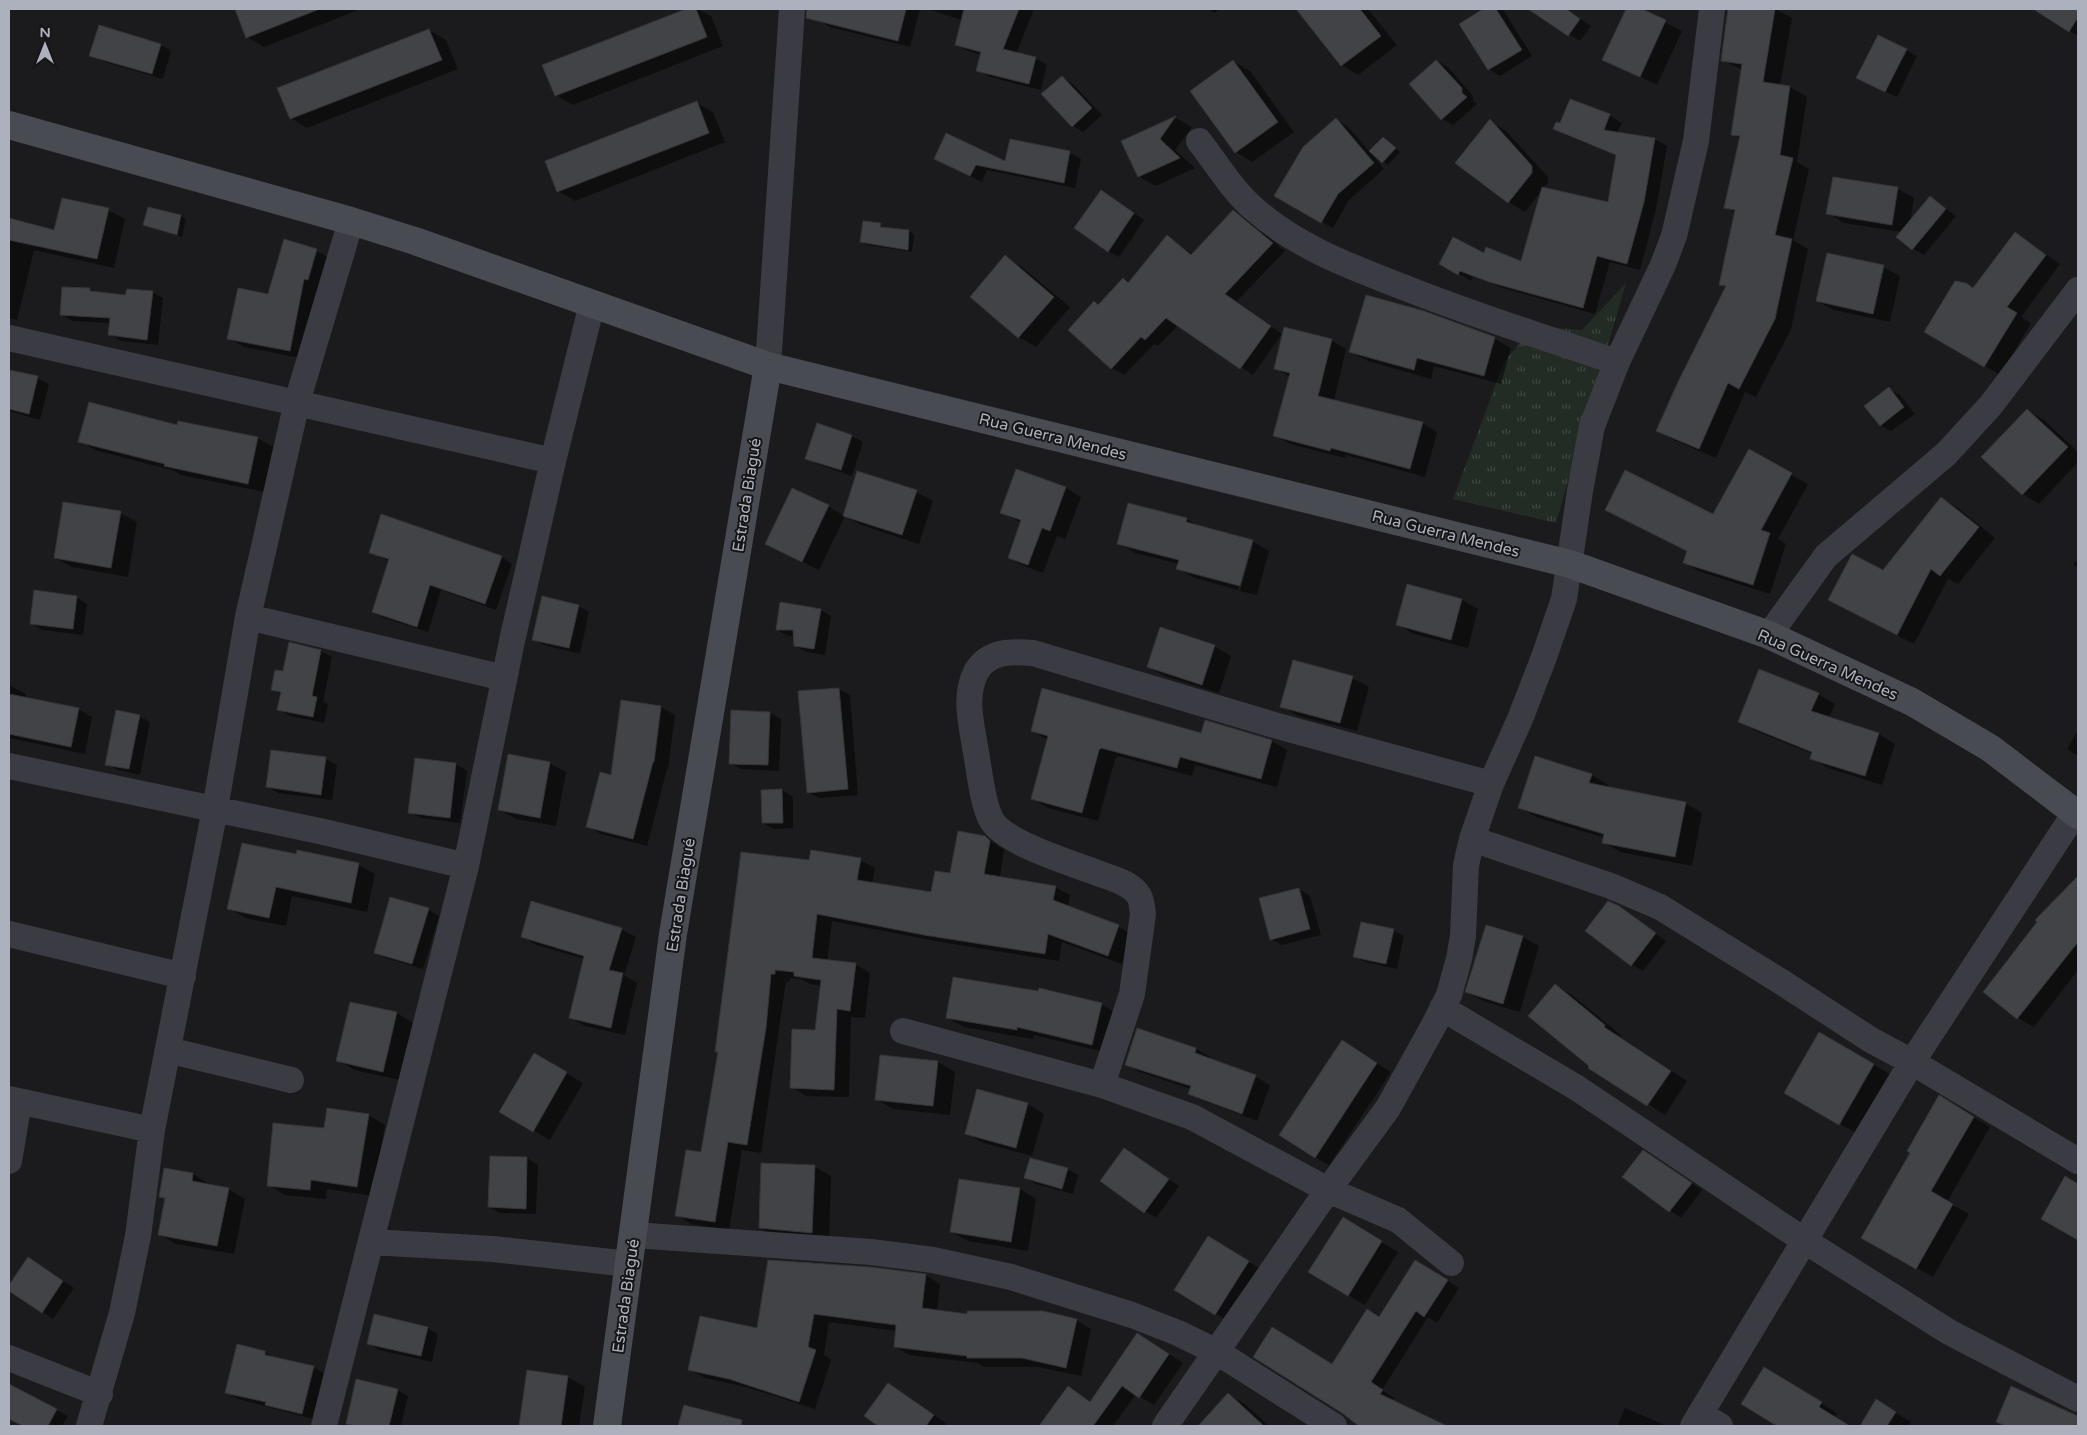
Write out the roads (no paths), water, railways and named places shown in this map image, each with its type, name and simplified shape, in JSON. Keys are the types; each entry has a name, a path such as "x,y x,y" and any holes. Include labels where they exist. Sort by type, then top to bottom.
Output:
{"main road":[{"name":"Rua Guerra Mendes","path":"9,125 351,221 415,241 768,366 1570,564 1769,635 1912,702 1990,748 2077,814"},
{"name":"Estrada Biagué","path":"607,1426 673,934 768,366"}],"street":[{"path":"768,366 792,9"},
{"path":"1165,1426 1328,1190 1388,1108 1448,995 1459,960 1465,907 1466,865 1472,838 1491,784 1544,657 1564,599 1592,426 1617,362 1674,236 1696,141 1712,9"},
{"path":"1200,141 1240,195 1255,210 1306,246 1340,263 1478,316 1617,362"},
{"path":"89,1426 100,1394 122,1313 138,1236 152,1130 215,809 248,617 297,402 351,221"},
{"path":"1769,635 1826,556 1946,454 1992,406 2078,290"},
{"path":"324,1426 466,866 504,678 553,460 592,304"},
{"path":"9,338 553,460"},
{"path":"248,617 504,678"},
{"path":"1102,1085 1132,994 1143,914 1141,904 1138,896 1118,880 1028,846 1004,833 991,820 984,794 968,709 972,681 981,664 987,659 1002,653 1016,651 1032,653 1282,728 1491,784"},
{"path":"9,766 215,809 466,866"},
{"path":"1704,1422 1805,1241 1912,1062 2077,814"},
{"path":"1472,838 1611,886 1660,907 1871,1040 1912,1062 2078,1161"},
{"path":"9,934 182,976"},
{"path":"1442,1008 1577,1088 1805,1241 1949,1332 2078,1399"},
{"path":"903,1031 1102,1085 1192,1117 1328,1190 1398,1220 1451,1263"},
{"path":"168,1050 291,1080"},
{"path":"9,1161 14,1100 152,1130"},
{"path":"634,1235 805,1246 933,1260 1012,1277 1088,1300 1150,1322 1217,1352 1334,1426"},
{"path":"370,1242 493,1250 629,1264"},
{"path":"9,1358 100,1394"}]}
